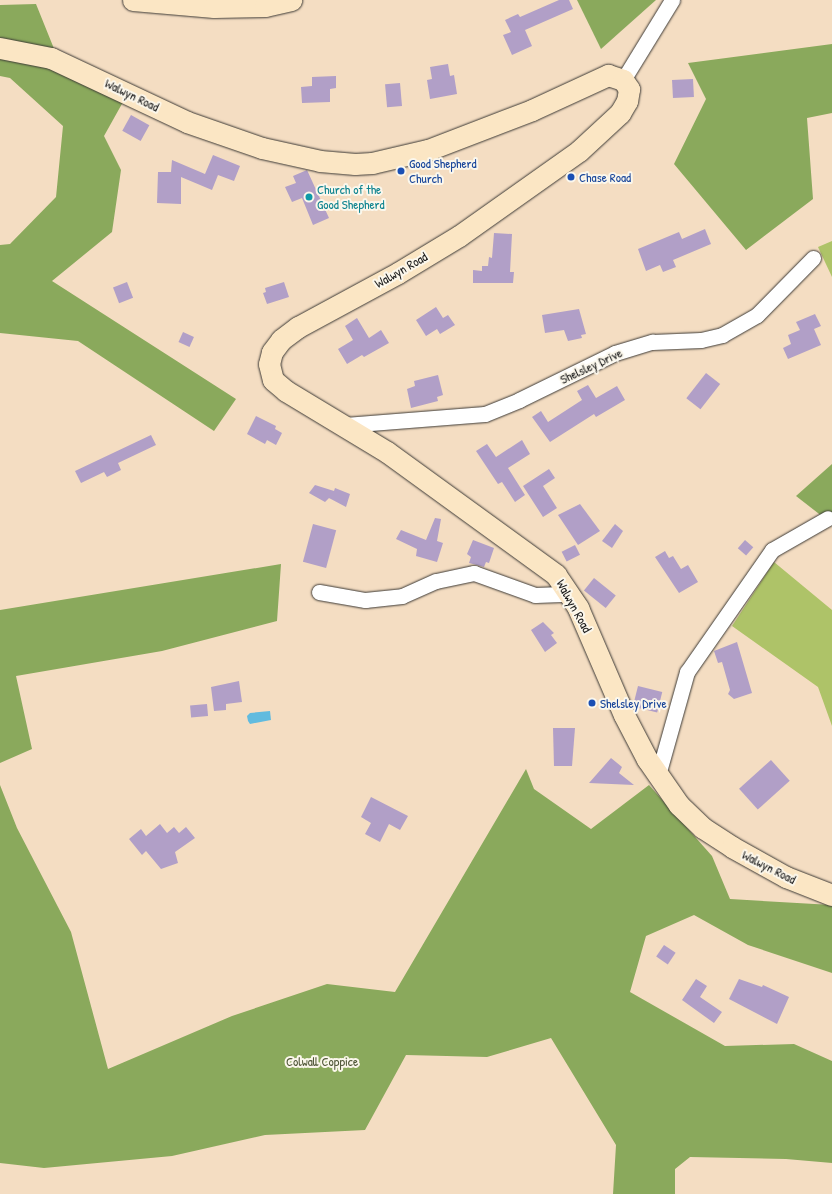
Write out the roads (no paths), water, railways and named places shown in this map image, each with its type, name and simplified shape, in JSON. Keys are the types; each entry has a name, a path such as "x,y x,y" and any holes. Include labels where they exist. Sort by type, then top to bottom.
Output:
{"main road":[{"path":"133,0 214,7 265,6 291,0"},
{"name":"Walwyn Road","path":"0,48 51,58 187,122 223,136 298,157 355,164 428,150 532,110 608,75 623,80 629,89 627,101 620,113 579,151 459,236 398,273 298,327 281,340 272,352 269,364 273,380 303,402 345,425 536,558 556,575 569,594 593,641 616,700 658,775 679,804 703,828 786,877 832,895"}],"street":[{"path":"623,80 672,0"},
{"name":"Shelsley Drive","path":"345,425 485,414 519,400 615,353 652,342 701,340 722,335 757,316 813,258"},
{"path":"658,775 687,672 772,550 828,518"},
{"path":"319,592 365,600 402,596 436,581 474,573 535,595 569,594"}],"water":[{"path":"270,711 271,720 250,724 248,721 247,716 250,713"}],"place":[{"name":"Good Shepherd Church","path":"401,171"},
{"name":"Chase Road","path":"571,177"},
{"name":"Church of the Good Shepherd","path":"309,197"},
{"name":"Shelsley Drive","path":"592,703"}],"park label":[{"name":"Colwall Coppice","path":"322,1061"}]}
